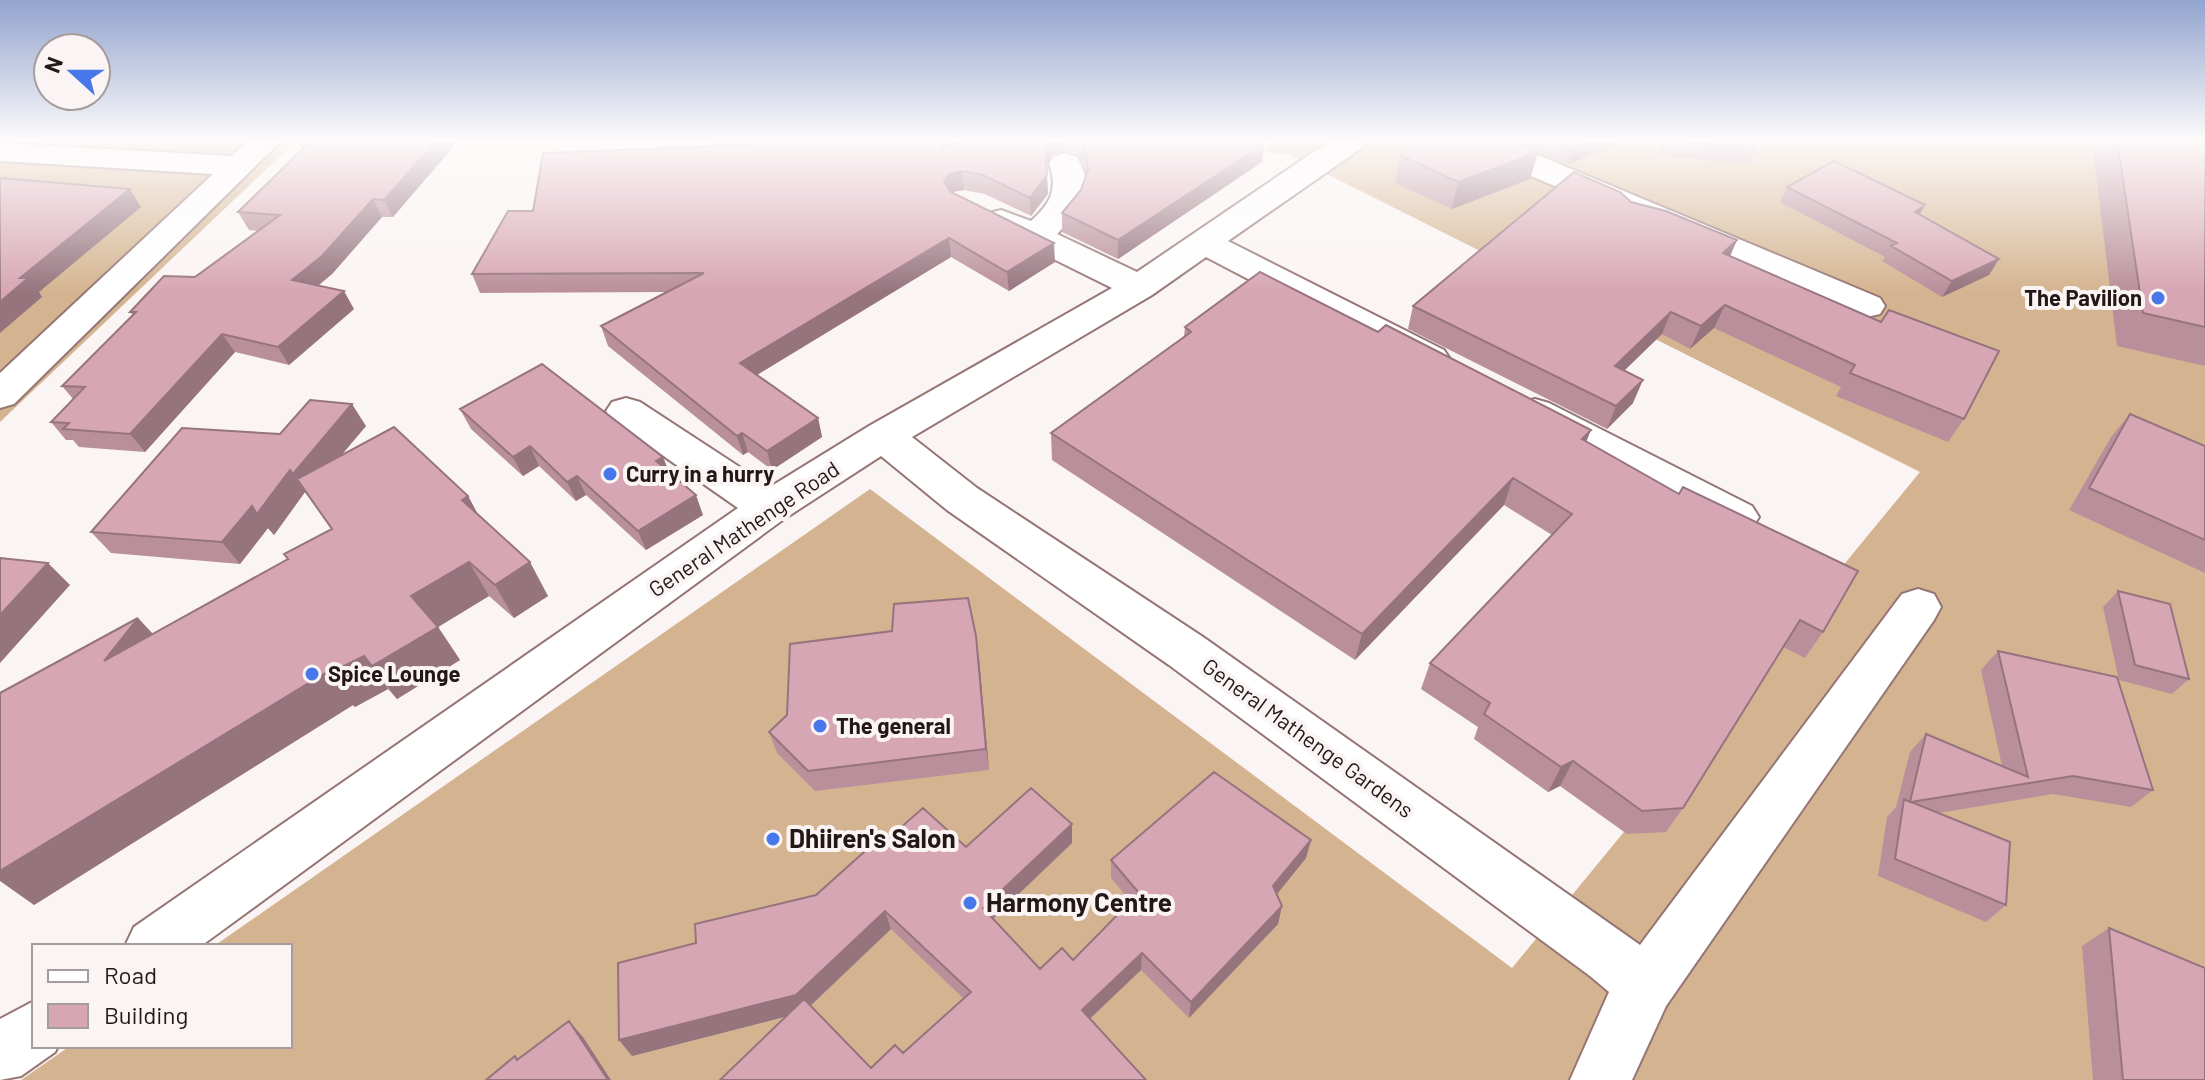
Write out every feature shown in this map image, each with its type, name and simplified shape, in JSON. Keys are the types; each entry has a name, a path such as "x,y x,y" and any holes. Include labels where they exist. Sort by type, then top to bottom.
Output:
{"street":[{"path":"0,395 214,190"},
{"path":"1034,237 1069,202 1070,190"},
{"name":"General Mathenge Road","path":"157,944 769,508 883,436 1139,287 1281,190"},
{"path":"1593,190 1867,306"},
{"path":"1655,190 1855,268"},
{"path":"980,208 1139,287"},
{"path":"1206,243 1461,375"},
{"path":"1504,396 1745,521"},
{"path":"626,411 769,508"},
{"name":"General Mathenge Gardens","path":"883,436 962,499 1065,566 1378,787 1610,956 1645,986"},
{"path":"1601,1080 1630,1012 1645,986 1918,607"},
{"path":"0,1055 32,1032"}],"shaded area":[{"path":"0,190 244,190 0,422"},
{"path":"1359,190 2205,190 2205,1080 21,1080 67,1048 292,1048 292,944 217,944 870,489 1512,968 1920,472"}],"building":[{"path":"0,190 128,190 20,278 28,278 0,302"},
{"path":"260,190 392,190 384,200 373,199 322,256 292,280 344,291 278,347 222,334 130,434 63,429 69,423 51,422 85,387 62,386 136,312 130,312 164,276 195,277 280,215 238,212"},
{"path":"537,190 950,190 1054,243 1007,272 949,238 740,363 818,418 767,451 742,433 737,436 601,326 704,273 472,274 508,211 533,211"},
{"path":"1014,190 1036,190 1030,198"},
{"path":"1081,190 1193,190 1118,240 1062,213"},
{"path":"1552,190 1616,190 1631,202 1666,211 1737,240 1723,253 1881,322 1889,310 1999,351 1964,419 1850,373 1855,365 1725,305 1701,326 1671,312 1615,366 1643,380 1616,406 1413,306"},
{"path":"1794,190 1895,190 1925,205 1915,212 1999,259 1952,281 1891,246 1897,243"},
{"path":"2125,190 2205,190 2205,327 2143,313"},
{"path":"1260,272 1378,332 1386,325 1591,430 1582,439 1679,494 1683,487 1858,571 1823,632 1800,620 1683,808 1642,811 1573,761 1561,767 1484,714 1490,703 1430,663 1572,514 1513,478 1362,634 1051,433 1191,332 1185,327"},
{"path":"542,364 663,457 656,461 696,495 638,531 577,476 567,482 530,446 513,457 460,409"},
{"path":"310,400 352,404 293,474 290,470 257,514 252,506 222,542 91,532 182,428 280,434"},
{"path":"2130,414 2205,446 2205,540 2089,488"},
{"path":"394,427 468,496 462,500 530,562 495,585 469,562 411,596 438,627 372,666 364,656 327,672 0,871 0,693 138,618 104,661 288,559 284,554 332,529 297,479"},
{"path":"0,558 48,563 0,615"},
{"path":"2118,591 2170,604 2189,679 2135,665"},
{"path":"968,598 976,636 986,749 808,771 769,732 787,715 790,644 892,631 894,604"},
{"path":"1998,651 2117,677 2153,790 2073,776 1911,802 2010,842 2006,905 1895,859 1904,799 1910,802 1926,734 2028,777"},
{"path":"1214,772 1311,840 1273,886 1282,906 1191,1002 1142,953 1082,1010 1146,1080 720,1080 804,999 871,1068 895,1045 903,1053 971,992 885,911 796,995 619,1040 618,963 696,943 695,924 816,895 873,844 877,848 923,808 966,847 1031,788 1072,824 983,908 1040,969 1062,948 1073,960 1139,893 1111,860"},
{"path":"2109,928 2205,968 2205,1080 2123,1080"},
{"path":"569,1021 608,1080 486,1080 515,1056 517,1060"}],"place":[{"name":"The Pavilion","path":"2158,298"},
{"name":"Curry in a hurry","path":"610,474"},
{"name":"Spice Lounge","path":"312,674"},
{"name":"The general","path":"820,726"},
{"name":"Dhiiren's Salon","path":"773,839"},
{"name":"Harmony Centre","path":"970,903"}]}
